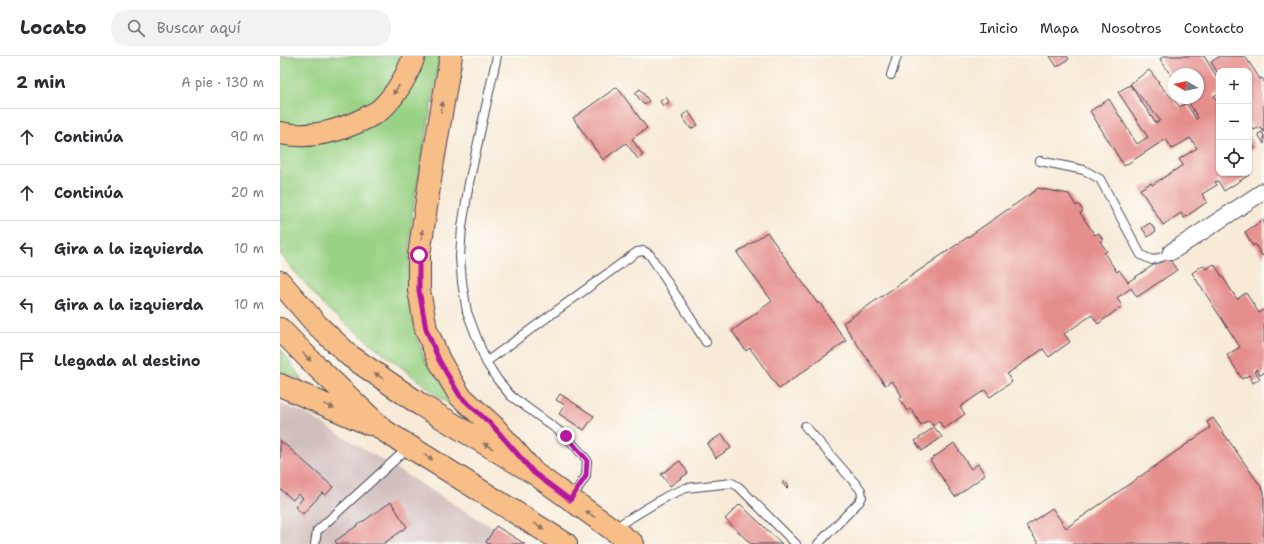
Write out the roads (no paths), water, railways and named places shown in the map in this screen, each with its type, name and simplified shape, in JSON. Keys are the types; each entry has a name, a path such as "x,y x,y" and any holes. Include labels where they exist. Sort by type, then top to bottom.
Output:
{"main road":[{"path":"280,133 307,135 331,132 353,125 378,111 394,95 409,70 414,56"},
{"path":"451,56 419,255 419,290 426,329 439,360 460,396 493,426 534,473"},
{"path":"280,282 318,326 350,356 421,405 534,473 633,544"},
{"path":"280,329 383,430"},
{"path":"280,386 383,430 566,544"}],"street":[{"path":"1171,252 1264,191"}],"lane":[{"path":"497,56 469,183 462,227 460,257 462,282 467,312 486,362 497,379 511,396 566,436 587,460 586,476 570,500"},
{"path":"891,75 897,56"},
{"path":"1040,161 1084,170 1100,179 1142,254 1152,260 1171,252"},
{"path":"486,362 637,252 644,251 650,255 706,342"},
{"path":"805,426 861,490 862,497 859,502 818,544"},
{"path":"315,544 317,531 410,446"},
{"path":"612,529 667,496 686,488 732,483 739,487 796,544"}]}
